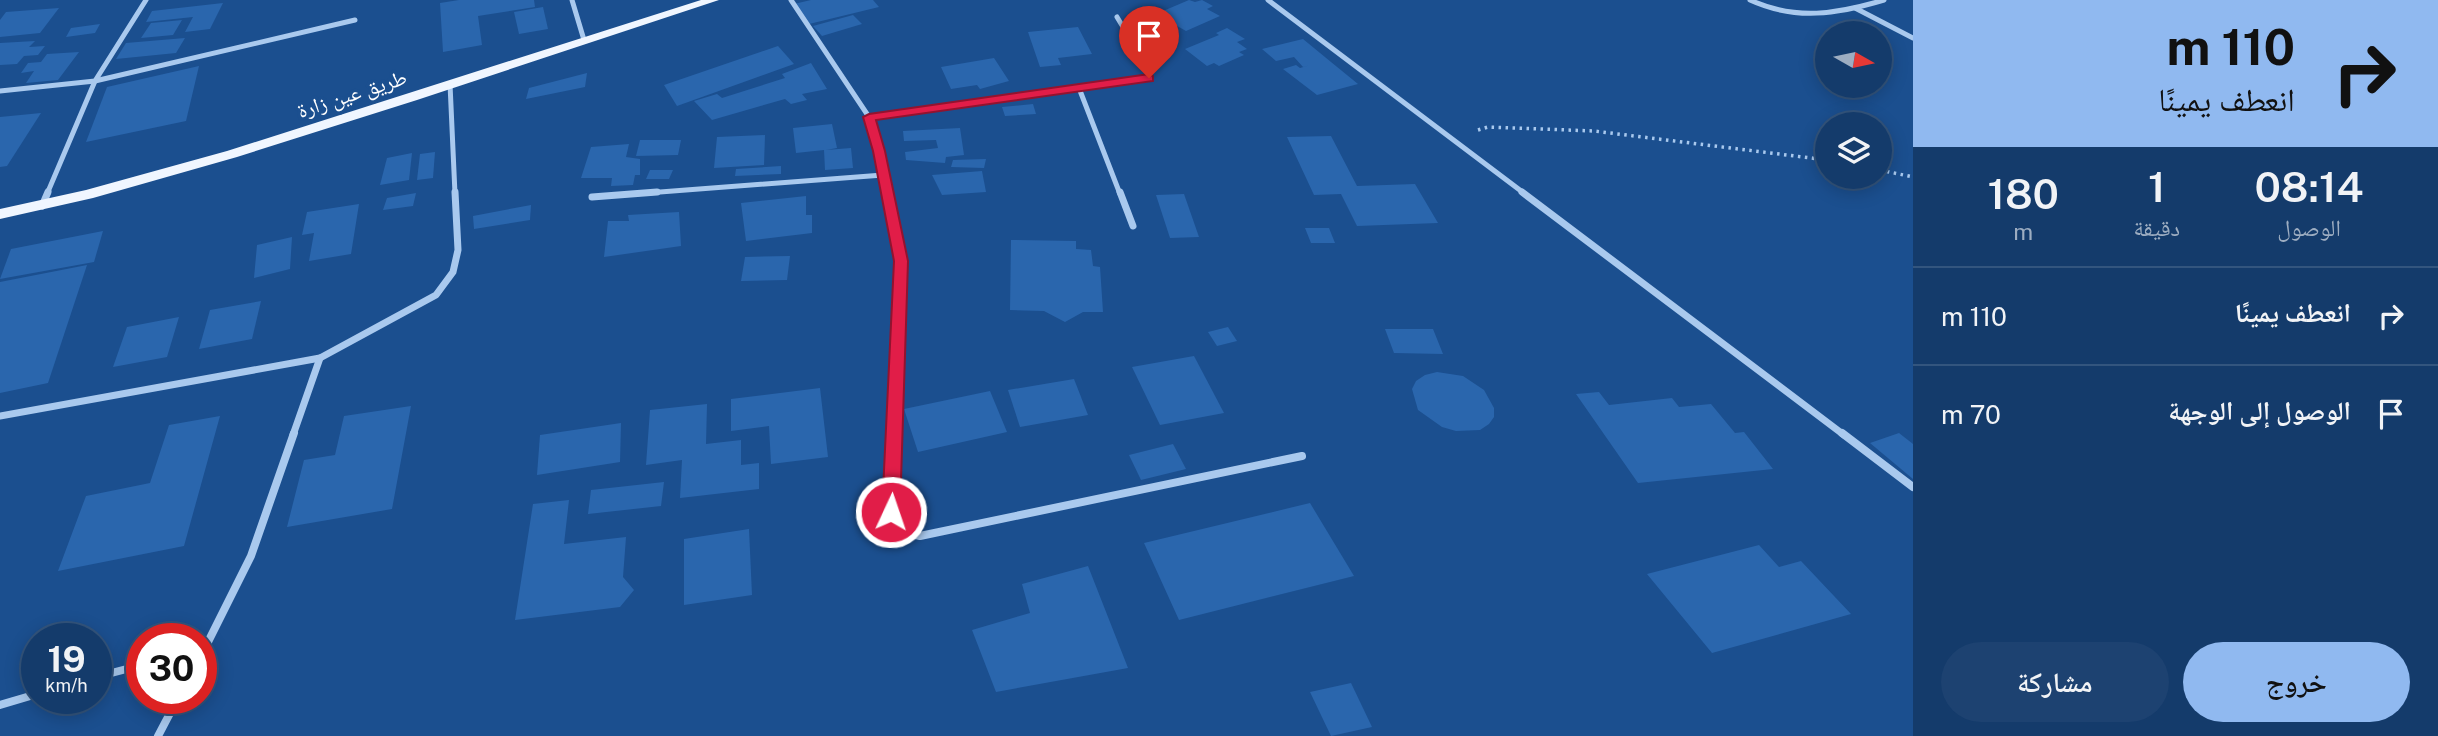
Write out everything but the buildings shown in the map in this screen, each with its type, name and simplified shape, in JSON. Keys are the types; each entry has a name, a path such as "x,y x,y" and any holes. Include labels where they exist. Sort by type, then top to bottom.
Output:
{"main road":[{"name":"طريق عين زارة","path":"0,214 42,206 298,134 713,0"}],"street":[{"path":"42,206 95,81 146,0"},
{"path":"572,0 584,40"},
{"path":"791,0 869,117 901,261 891,512 903,532 920,536 1302,456"},
{"path":"1268,0 1913,488"},
{"path":"1750,0 1766,9 1801,15 1833,15 1884,0"},
{"path":"1855,8 1913,38"},
{"path":"869,117 1149,78 1150,72 1117,17"},
{"path":"0,91 95,81 355,20"},
{"path":"0,416 320,358 436,295 453,272 458,250 450,84"},
{"path":"1079,88 1133,226"},
{"path":"592,197 883,176"},
{"path":"216,623 251,556 320,358"},
{"path":"0,705 21,699"},
{"path":"158,736 170,714"}],"path":[{"path":"1450,139 1488,127 1594,131 1815,159"},
{"path":"1892,173 1913,177"}],"route":[{"path":"891,512 901,261 879,151 869,117 1149,78"}]}
